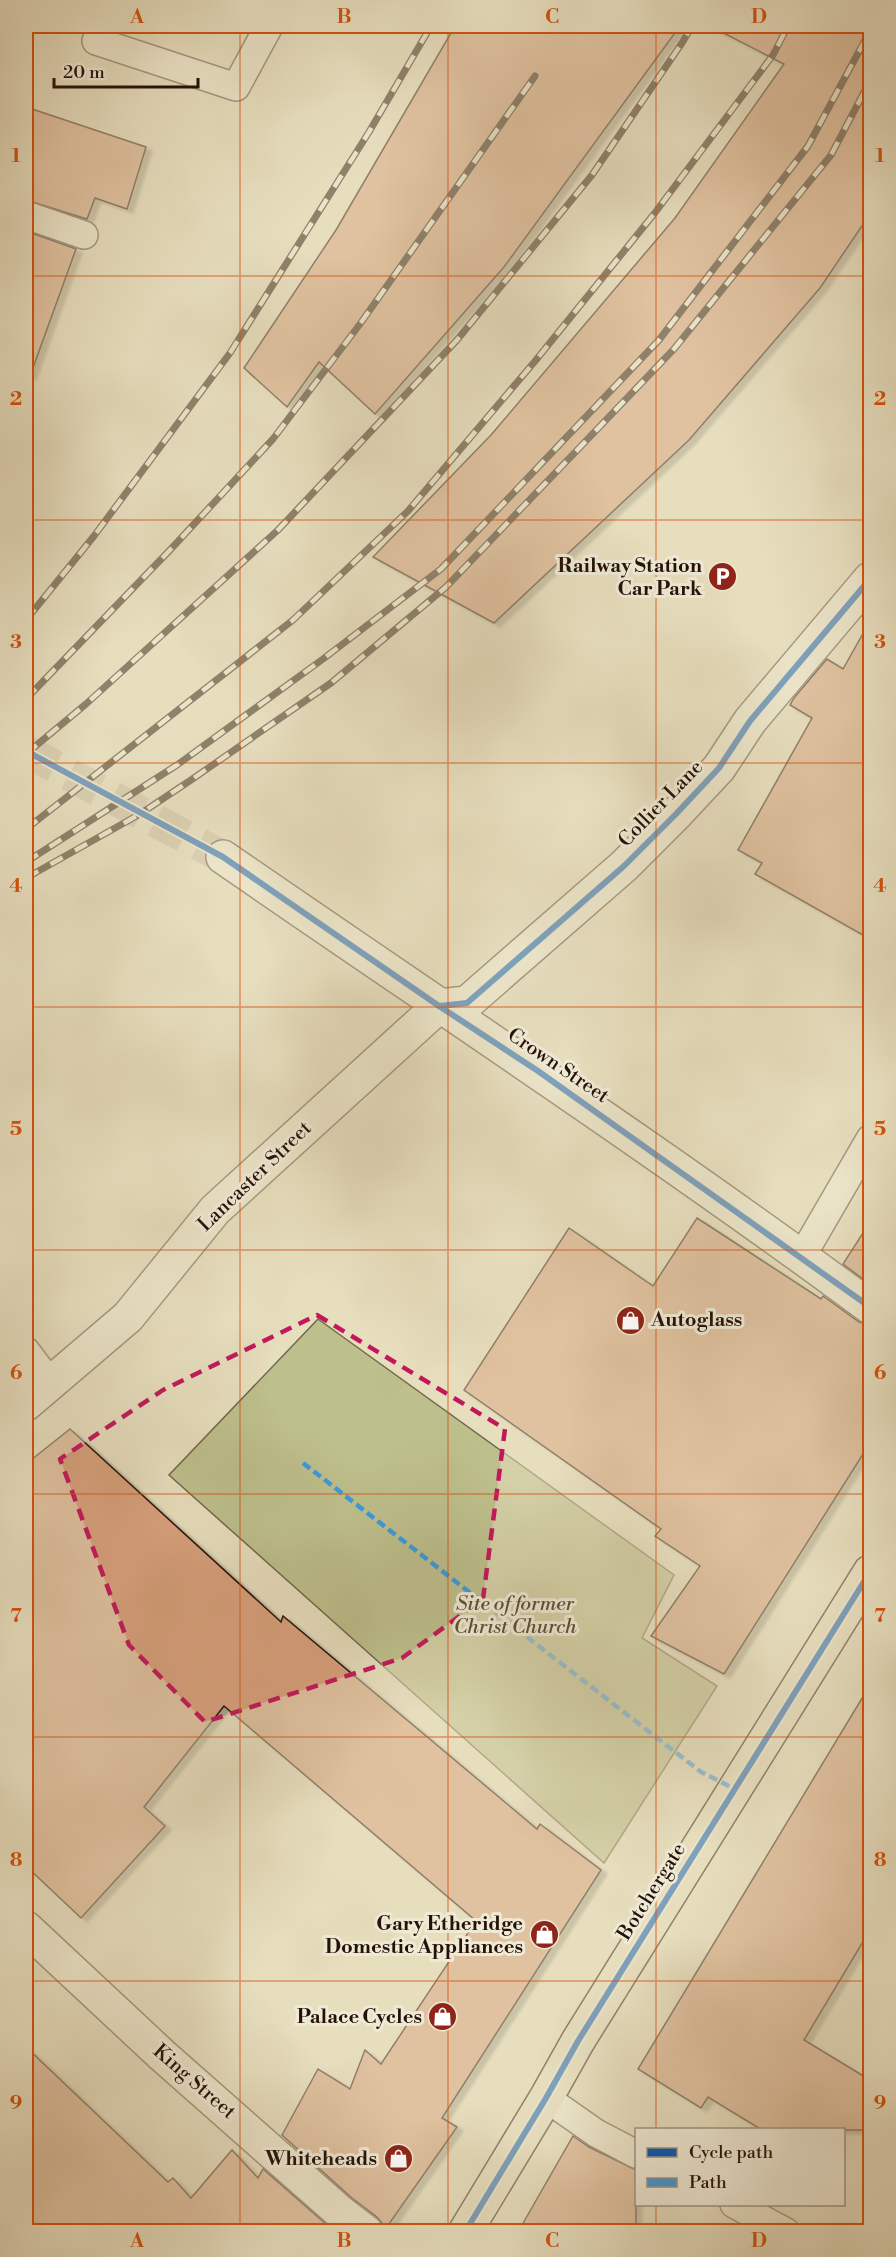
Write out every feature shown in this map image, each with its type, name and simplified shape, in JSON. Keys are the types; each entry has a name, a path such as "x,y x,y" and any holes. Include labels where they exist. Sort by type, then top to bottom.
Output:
{"main road":[{"name":"Botchergate","path":"465,2232 578,2041 870,1572"}],"street":[{"name":"Collier Lane","path":"438,1006 467,1003 624,866 719,768 750,721 870,579"},
{"name":"Crown Street","path":"224,857 438,1006 538,1071 870,1307"},
{"name":"Lancaster Street","path":"26,1404 128,1317 215,1210 438,1006"},
{"name":"King Street","path":"26,1928 162,2055 340,2212 366,2232"}],"lane":[{"path":"96,41 236,87 268,26"},
{"path":"26,215 84,235"},
{"path":"801,1257 870,1139"},
{"path":"26,1351 50,1383"},
{"path":"546,2098 596,2133 635,2153"},
{"path":"736,2206 786,2232"}],"highlighted area":[{"path":"317,1315 505,1429 483,1599 402,1658 205,1722 129,1645 60,1459 163,1390"}],"green space":[{"name":"Site of former Christ Church","path":"318,1319 674,1575 642,1638 717,1686 604,1863 169,1475"}],"building":[{"path":"455,26 680,26 504,267 375,414 319,362 287,407 244,368 336,230"},
{"path":"710,26 870,26 870,214 820,288 689,440 494,623 373,557 491,435 675,218 784,64"},
{"path":"26,107 146,147 127,209 95,198 87,219 26,200"},
{"path":"26,231 76,249 30,376 26,375"},
{"path":"870,621 870,939 755,874 762,863 738,850 812,718 790,705 794,698 827,659 843,669"},
{"path":"697,1218 821,1299 823,1296 859,1322 870,1325 870,1443 724,1674 651,1636 700,1566 655,1536 661,1529 464,1390 569,1228 653,1286"},
{"path":"870,1222 870,1284 843,1264"},
{"path":"70,1429 281,1622 283,1616 537,1829 540,1824 601,1870 442,2118 457,2127 384,2231 383,2224 377,2217 352,2198 282,2135 318,2069 350,2089 365,2050 381,2064 476,1921 224,1706 144,1807 165,1826 81,1918 26,1866 26,1464"},
{"path":"870,1685 870,1930 804,2040 870,2080 870,2130 759,2128 708,2097 701,2108 638,2069"},
{"path":"26,2047 168,2182 173,2178 191,2198 232,2150 258,2178 263,2169 335,2232 26,2232"},
{"path":"573,2136 589,2147 635,2170 636,2232 518,2232"}],"tunnel":[{"path":"26,751 223,857"}],"railway":[{"path":"26,620 94,536 230,353 369,132 431,26"},
{"path":"26,754 86,704 278,530 457,340 592,175 692,26"},
{"path":"26,829 293,620 408,511 536,360 654,214 773,55 788,26"},
{"path":"26,862 177,765 323,659 441,569 659,340 808,146 870,31"},
{"path":"26,699 273,439 360,324 535,76"},
{"path":"26,878 140,814 191,780 331,683 446,587 674,349 831,155 870,81"}],"marked path":[{"path":"303,1463 701,1772 735,1789"}],"cycle path":[{"path":"439,1006 467,1003 624,866 719,768 750,721 870,579"},
{"path":"26,751 223,857 439,1006 538,1071 870,1307"},
{"path":"465,2232 578,2041 870,1572"}],"place":[{"name":"Railway Station Car Park","path":"723,577"},
{"name":"Autoglass","path":"630,1320"},
{"name":"Gary Etheridge Domestic Appliances","path":"544,1935"},
{"name":"Palace Cycles","path":"443,2017"},
{"name":"Whiteheads","path":"398,2159"}]}
